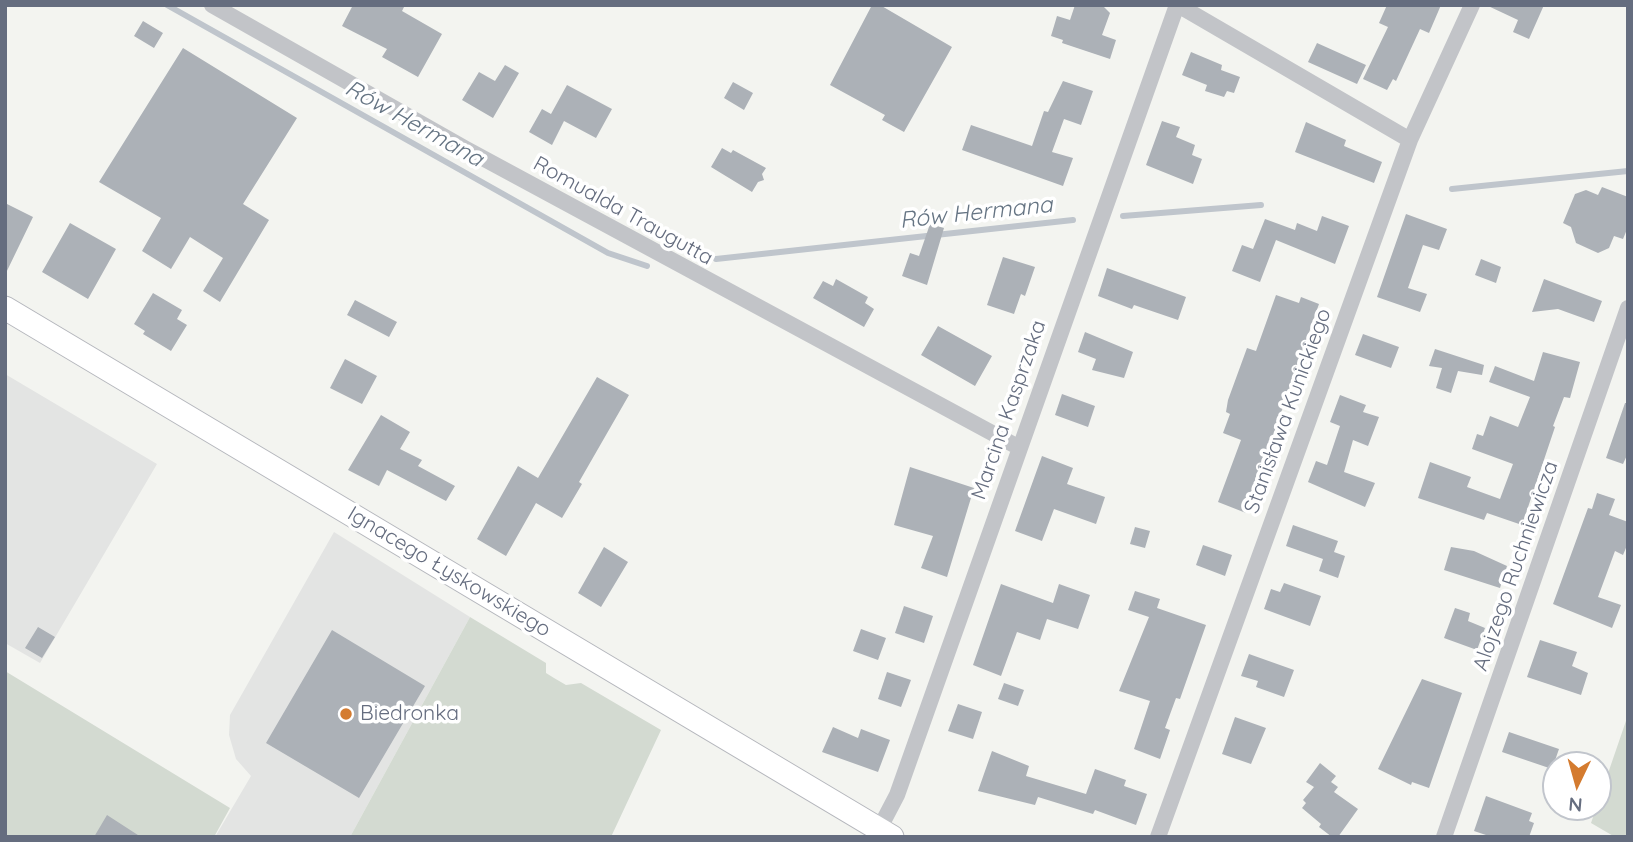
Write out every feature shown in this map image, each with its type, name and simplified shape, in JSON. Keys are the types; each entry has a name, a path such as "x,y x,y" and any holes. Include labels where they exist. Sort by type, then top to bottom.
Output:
{"street":[{"name":"Romualda Traugutta","path":"212,5 466,149 1018,447"},
{"name":"Marcina Kasprzaka","path":"882,834 1177,5"},
{"path":"1177,5 1410,140"},
{"name":"Stanisława Kunickiego","path":"1157,837 1410,140 1472,5"},
{"name":"Ignacego Łyskowskiego","path":"5,308 882,834"},
{"name":"Alojzego Ruchniewicza","path":"1444,837 1628,309"}],"shaded area":[{"path":"5,374 157,464 40,663 5,643"},
{"path":"334,532 470,617 350,837 215,837 251,776 236,759 229,735 230,715"},
{"path":"470,617 546,663 546,673 554,678 566,685 581,683 661,730 611,837 350,837"},
{"path":"5,671 230,808 214,837 5,837"},
{"path":"1628,715 1628,837 1615,837 1591,823 1612,821 1612,762"}],"building":[{"path":"353,5 405,5 402,11 442,34 418,77 382,57 387,49 342,26"},
{"path":"872,5 880,5 952,47 904,132 882,120 885,115 830,85"},
{"path":"1075,5 1102,5 1110,13 1102,35 1116,40 1110,59 1062,43 1063,40 1051,36 1057,16 1070,20"},
{"path":"1387,5 1441,5 1429,33 1420,29 1396,81 1393,79 1387,90 1363,79 1388,27 1379,23"},
{"path":"1486,5 1544,5 1529,39 1513,32 1518,20"},
{"path":"143,21 163,33 154,48 134,36"},
{"path":"1317,43 1366,65 1357,84 1308,62"},
{"path":"183,48 297,118 243,204 269,220 220,302 203,291 223,258 190,237 171,269 142,251 161,218 99,182"},
{"path":"1191,52 1222,65 1221,70 1240,77 1234,93 1227,91 1224,97 1205,91 1207,85 1182,75"},
{"path":"505,65 519,73 493,118 462,100 479,72 495,81"},
{"path":"1063,81 1093,91 1081,125 1064,119 1052,152 1073,158 1063,186 962,150 971,125 1032,146 1044,111 1048,112"},
{"path":"733,82 753,93 744,110 724,98"},
{"path":"567,85 612,109 596,138 564,121 552,145 529,132 542,109 551,114"},
{"path":"1162,121 1180,127 1176,137 1195,145 1192,155 1202,159 1193,184 1146,165"},
{"path":"1306,122 1346,140 1344,146 1382,162 1374,183 1295,152"},
{"path":"722,148 731,153 733,150 766,168 762,174 764,180 758,182 752,192 711,167"},
{"path":"1602,187 1628,197 1628,227 1623,239 1614,236 1609,248 1598,253 1576,243 1571,227 1563,223 1575,194 1586,190 1598,195"},
{"path":"5,203 33,217 5,275"},
{"path":"1406,214 1447,229 1439,250 1423,245 1408,288 1427,294 1420,312 1377,297"},
{"path":"1322,216 1349,226 1335,264 1276,240 1260,282 1232,271 1242,245 1253,249 1265,219 1295,230 1297,223 1317,231"},
{"path":"70,223 116,249 88,299 42,272"},
{"path":"930,224 944,228 927,285 902,276 910,253 919,256"},
{"path":"1003,257 1035,267 1025,296 1021,294 1014,314 987,305"},
{"path":"1481,259 1501,267 1496,283 1475,275"},
{"path":"1107,268 1186,297 1178,320 1134,305 1132,309 1098,296"},
{"path":"836,279 868,297 865,303 874,309 864,327 813,298 823,281 833,286"},
{"path":"1544,279 1602,301 1594,322 1558,309 1532,312"},
{"path":"153,293 182,310 177,319 187,325 171,351 143,334 145,331 134,324"},
{"path":"1276,295 1299,303 1301,297 1319,304 1246,513 1218,502 1241,440 1223,433 1230,414 1226,412 1228,400 1247,348 1256,351"},
{"path":"355,300 397,322 389,337 347,315"},
{"path":"938,326 992,356 975,386 921,355"},
{"path":"1085,332 1133,352 1124,378 1092,370 1096,359 1078,352"},
{"path":"1363,334 1399,347 1391,368 1355,355"},
{"path":"1435,349 1484,365 1482,375 1458,371 1451,393 1436,388 1442,368 1429,366"},
{"path":"1543,352 1580,362 1570,398 1564,397 1553,426 1555,427 1522,525 1487,513 1484,520 1418,498 1430,462 1471,477 1467,487 1500,499 1513,464 1472,449 1477,434 1483,436 1490,416 1518,427 1530,397 1489,382 1495,366 1534,381"},
{"path":"345,359 377,376 362,404 330,388"},
{"path":"597,377 629,395 579,482 582,484 562,518 536,503 506,556 477,539 518,466 538,478"},
{"path":"1062,394 1095,406 1088,427 1055,415"},
{"path":"1340,395 1366,405 1363,412 1379,417 1368,446 1353,440 1344,472 1375,483 1365,507 1308,482 1316,461 1327,465 1340,426 1330,422"},
{"path":"1625,403 1628,403 1628,453 1623,464 1606,458"},
{"path":"381,415 410,432 400,449 422,460 418,466 455,486 446,501 387,470 379,486 348,470"},
{"path":"1042,456 1073,468 1067,484 1105,497 1096,524 1054,509 1042,541 1015,531"},
{"path":"910,467 974,488 947,577 921,568 933,536 894,525"},
{"path":"1597,493 1615,499 1609,515 1628,522 1628,543 1623,555 1615,551 1598,597 1621,605 1612,628 1553,604 1588,508 1592,509"},
{"path":"1293,525 1338,541 1334,552 1345,556 1338,578 1319,571 1323,559 1286,546"},
{"path":"1135,527 1150,531 1145,548 1130,544"},
{"path":"1203,545 1232,555 1225,576 1196,565"},
{"path":"604,547 628,562 601,607 578,593"},
{"path":"1451,547 1474,551 1507,566 1500,588 1444,570"},
{"path":"1284,583 1321,596 1310,626 1264,609 1271,589 1280,592"},
{"path":"1001,584 1053,603 1059,584 1090,595 1078,629 1047,619 1040,640 1017,632 1001,676 973,665"},
{"path":"1135,591 1160,599 1157,608 1206,625 1180,699 1176,698 1165,728 1170,730 1160,759 1134,749 1150,701 1119,691 1149,617 1128,610"},
{"path":"904,606 933,616 924,643 895,633"},
{"path":"1455,608 1470,613 1468,621 1485,628 1477,650 1444,638"},
{"path":"38,627 55,637 42,658 25,648"},
{"path":"861,629 886,638 878,660 853,651"},
{"name":"Biedronka","path":"332,630 425,686 359,798 266,743"},
{"path":"1540,640 1577,652 1572,666 1588,673 1581,695 1527,677"},
{"path":"1249,654 1294,670 1284,697 1256,687 1258,681 1241,676"},
{"path":"887,672 911,680 901,707 878,699"},
{"path":"1422,679 1462,693 1429,788 1412,782 1411,785 1378,769"},
{"path":"1004,683 1024,690 1018,706 998,699"},
{"path":"958,704 982,712 973,739 948,731"},
{"path":"1235,717 1266,728 1251,764 1222,754"},
{"path":"833,727 858,738 861,729 890,740 878,772 822,752"},
{"path":"1509,732 1559,749 1542,751 1542,766 1502,752"},
{"path":"992,751 1029,766 1026,776 1086,794 1095,769 1126,780 1124,786 1147,794 1136,825 1095,810 1093,814 1038,797 1035,805 978,791"},
{"path":"1320,763 1336,776 1331,782 1338,787 1334,792 1358,809 1338,837 1332,837 1319,827 1321,824 1302,808 1306,803 1303,800 1314,787 1306,782"},
{"path":"1486,796 1532,813 1529,821 1534,823 1529,837 1492,837 1474,831"},
{"path":"107,815 141,837 94,837"}],"waterway":[{"name":"Rów Hermana","path":"167,5 608,253 647,266"},
{"name":"Rów Hermana","path":"1452,189 1628,171"},
{"name":"Rów Hermana","path":"1123,216 1261,205"},
{"name":"Rów Hermana","path":"716,259 1073,220"}],"place":[{"name":"Biedronka","path":"346,714"}]}
